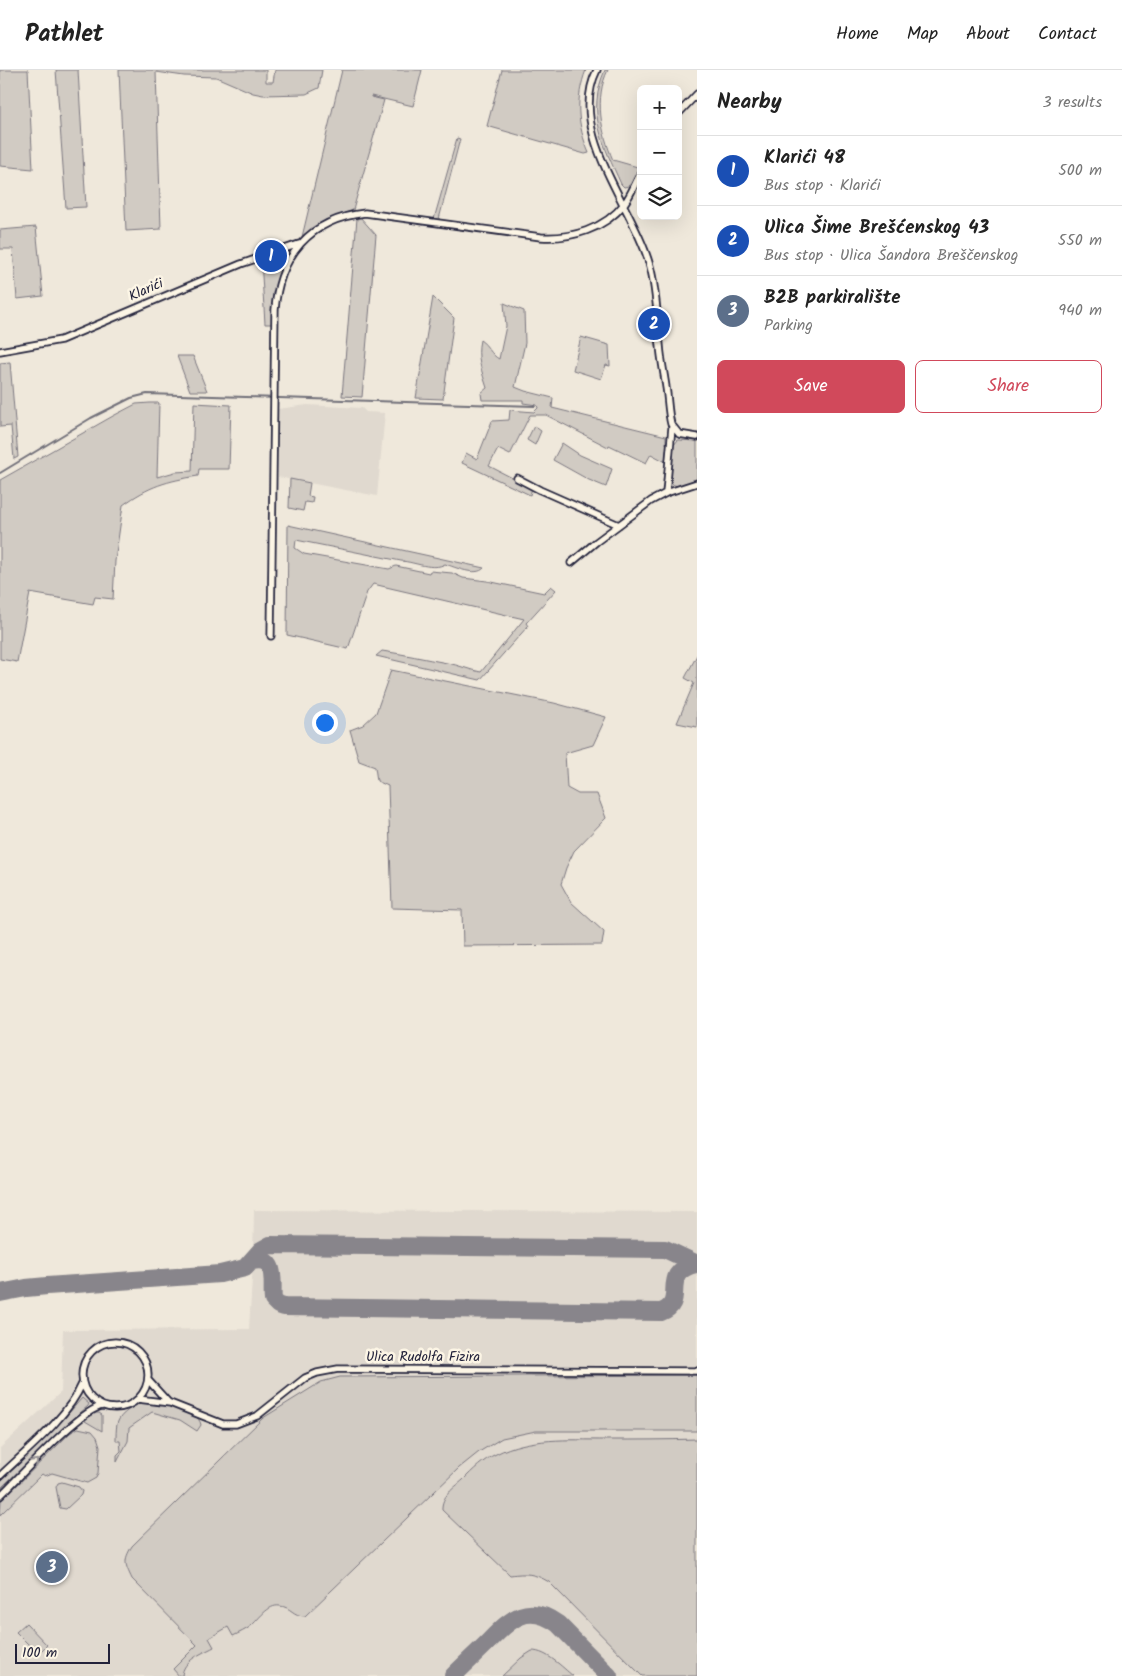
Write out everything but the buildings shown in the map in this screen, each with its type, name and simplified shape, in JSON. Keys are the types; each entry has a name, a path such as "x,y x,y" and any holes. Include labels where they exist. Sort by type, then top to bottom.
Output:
{"street":[{"path":"597,70 589,98 589,120 599,151 644,251 652,276 656,298 660,346 672,427 666,493"},
{"path":"682,110 697,94"},
{"path":"271,636 275,310 278,290 288,261 299,244 328,223 348,216 365,213 541,237 562,237 597,226 624,204 640,175"},
{"name":"Klarići","path":"0,351 61,340 241,264 299,244"},
{"path":"672,427 679,434 697,437"},
{"path":"517,478 619,525"},
{"path":"571,563 650,500 697,483"},
{"name":"Ulica Rudolfa Fizira","path":"0,1476 63,1413 77,1395 82,1384 82,1370 88,1355 102,1346 111,1343 128,1345 138,1352 146,1363 148,1380 155,1390 170,1403"},
{"name":"Ulica Rudolfa Fizira","path":"0,1496 70,1426 94,1408 103,1406 123,1408 138,1399 170,1403 223,1424 236,1424 257,1416 305,1378 317,1373 338,1369 697,1371"},
{"path":"138,1399 148,1380"},
{"path":"82,1384 89,1396 103,1406"}],"shaded area":[{"path":"0,70 28,70 33,169 0,166"},
{"path":"56,70 78,70 86,207 66,208"},
{"path":"119,70 266,70 266,82 273,82 275,70 322,70 319,88 306,94 263,95 253,93 216,77 184,76 156,72 161,229 126,231"},
{"path":"342,70 422,70 413,106 371,96 384,100 353,210 326,220 302,237"},
{"path":"502,70 586,70 580,91 579,112 582,132 589,153 585,154 487,126"},
{"path":"605,70 608,70 601,92 600,103 605,138 613,160 637,167 636,177 630,185 624,187 608,155 599,128 597,100 599,86"},
{"path":"457,138 460,139 439,219 434,219"},
{"path":"360,217 376,235 362,397 342,396 357,218"},
{"path":"36,227 43,296 17,299 13,249 0,249 0,230"},
{"path":"276,256 280,258 282,264 275,289 272,324 265,324 261,260"},
{"path":"433,297 454,318 443,399 416,398"},
{"path":"504,303 524,311 525,343 515,387 553,398 552,408 666,436 666,444 668,444 666,462 651,454 646,463 609,445 608,447 546,415 530,415 510,455 498,449 489,466 532,488 530,495 462,463 466,453 477,459 492,421 509,420 510,410 534,412 538,408 537,405 523,403 523,400 482,400 481,393 487,388 479,358 480,340 499,359 506,326"},
{"path":"581,337 609,345 610,366 606,365 601,379 573,370"},
{"path":"177,356 193,356 207,391 190,391"},
{"path":"10,362 18,457 14,459 11,426 0,427 0,363"},
{"path":"159,403 157,477 175,472 192,471 194,403 231,405 229,469 199,469 198,476 159,485 141,493 123,505 115,561 113,599 95,597 93,604 30,593 17,662 0,659 0,480 136,404"},
{"path":"307,405 362,408 366,412 385,413 377,496 278,477 278,409"},
{"path":"534,426 541,431 535,445 527,440"},
{"path":"678,440 697,441 697,481 678,486 669,480 673,446"},
{"path":"562,443 580,455 612,469 606,487 553,460"},
{"path":"290,479 310,483 308,496 313,497 312,503 305,502 303,511 289,508"},
{"path":"288,525 484,568 476,572 445,564 435,567 296,540 295,548 304,554 389,569 396,566 429,573 430,571 452,573 463,578 544,593 551,586 556,590 526,623 528,626 480,680 376,656 382,651 390,652 481,672 524,619 373,584 367,592 348,649 287,635"},
{"path":"697,655 697,727 677,723 694,683 685,678"},
{"path":"391,670 554,703 606,717 593,745 565,753 567,788 578,794 597,794 606,818 574,851 561,884 571,902 604,932 602,945 463,946 462,910 392,908 388,786 377,781 375,767 359,761 350,730 363,725 376,713"},
{"path":"254,1210 697,1212 697,1676 0,1676 0,1448 61,1392 63,1330 249,1329"},
{"path":"697,1375 697,1431 536,1431 502,1438 479,1452 459,1468 305,1616 298,1615 287,1608 276,1606 268,1610 249,1627 233,1636 228,1627 209,1638 214,1647 189,1662 183,1670 182,1676 179,1676 173,1669 197,1645 132,1579 128,1570 126,1559 132,1546 263,1418 321,1382 340,1377"},
{"path":"82,1398 89,1404 88,1406 0,1489 0,1482 62,1421"},
{"path":"145,1401 168,1405 186,1411 199,1419 201,1425 197,1431 180,1420 152,1412 129,1428 128,1441 117,1462 117,1455 121,1451 120,1441 116,1441 119,1420 128,1410"},
{"path":"96,1413 102,1415 102,1431 85,1421"},
{"path":"78,1428 92,1431 97,1437 100,1446 96,1478 87,1483 52,1473 45,1476 42,1474 0,1515 1,1501 70,1433"},
{"path":"697,1439 697,1676 642,1676 549,1582 530,1574 510,1575 442,1510 446,1496 478,1466 496,1454 522,1445 563,1440"},
{"path":"62,1482 79,1487 82,1491 81,1495 66,1509 60,1508 56,1487 58,1483"},
{"path":"26,1623 47,1645 38,1654 16,1632"},
{"path":"532,1651 549,1657 573,1676 502,1676 521,1658"}],"waterway":[{"path":"0,473 91,418 131,398 147,394 535,406"}],"taxiway":[{"path":"0,1293 47,1286 220,1274 245,1268 261,1250 270,1245 665,1249 697,1264"},
{"path":"252,1261 261,1260 270,1266 273,1279 273,1300 278,1305 284,1307 661,1312 673,1302 675,1281 678,1274 684,1268 696,1264"},
{"path":"453,1676 512,1620 528,1614 537,1614 558,1624 609,1676"}],"place":[{"name":"Klarići 48","path":"271,256"},
{"name":"Ulica Šime Brešćenskog 43","path":"654,324"},
{"name":"B2B parkiralište","path":"52,1567"}]}
